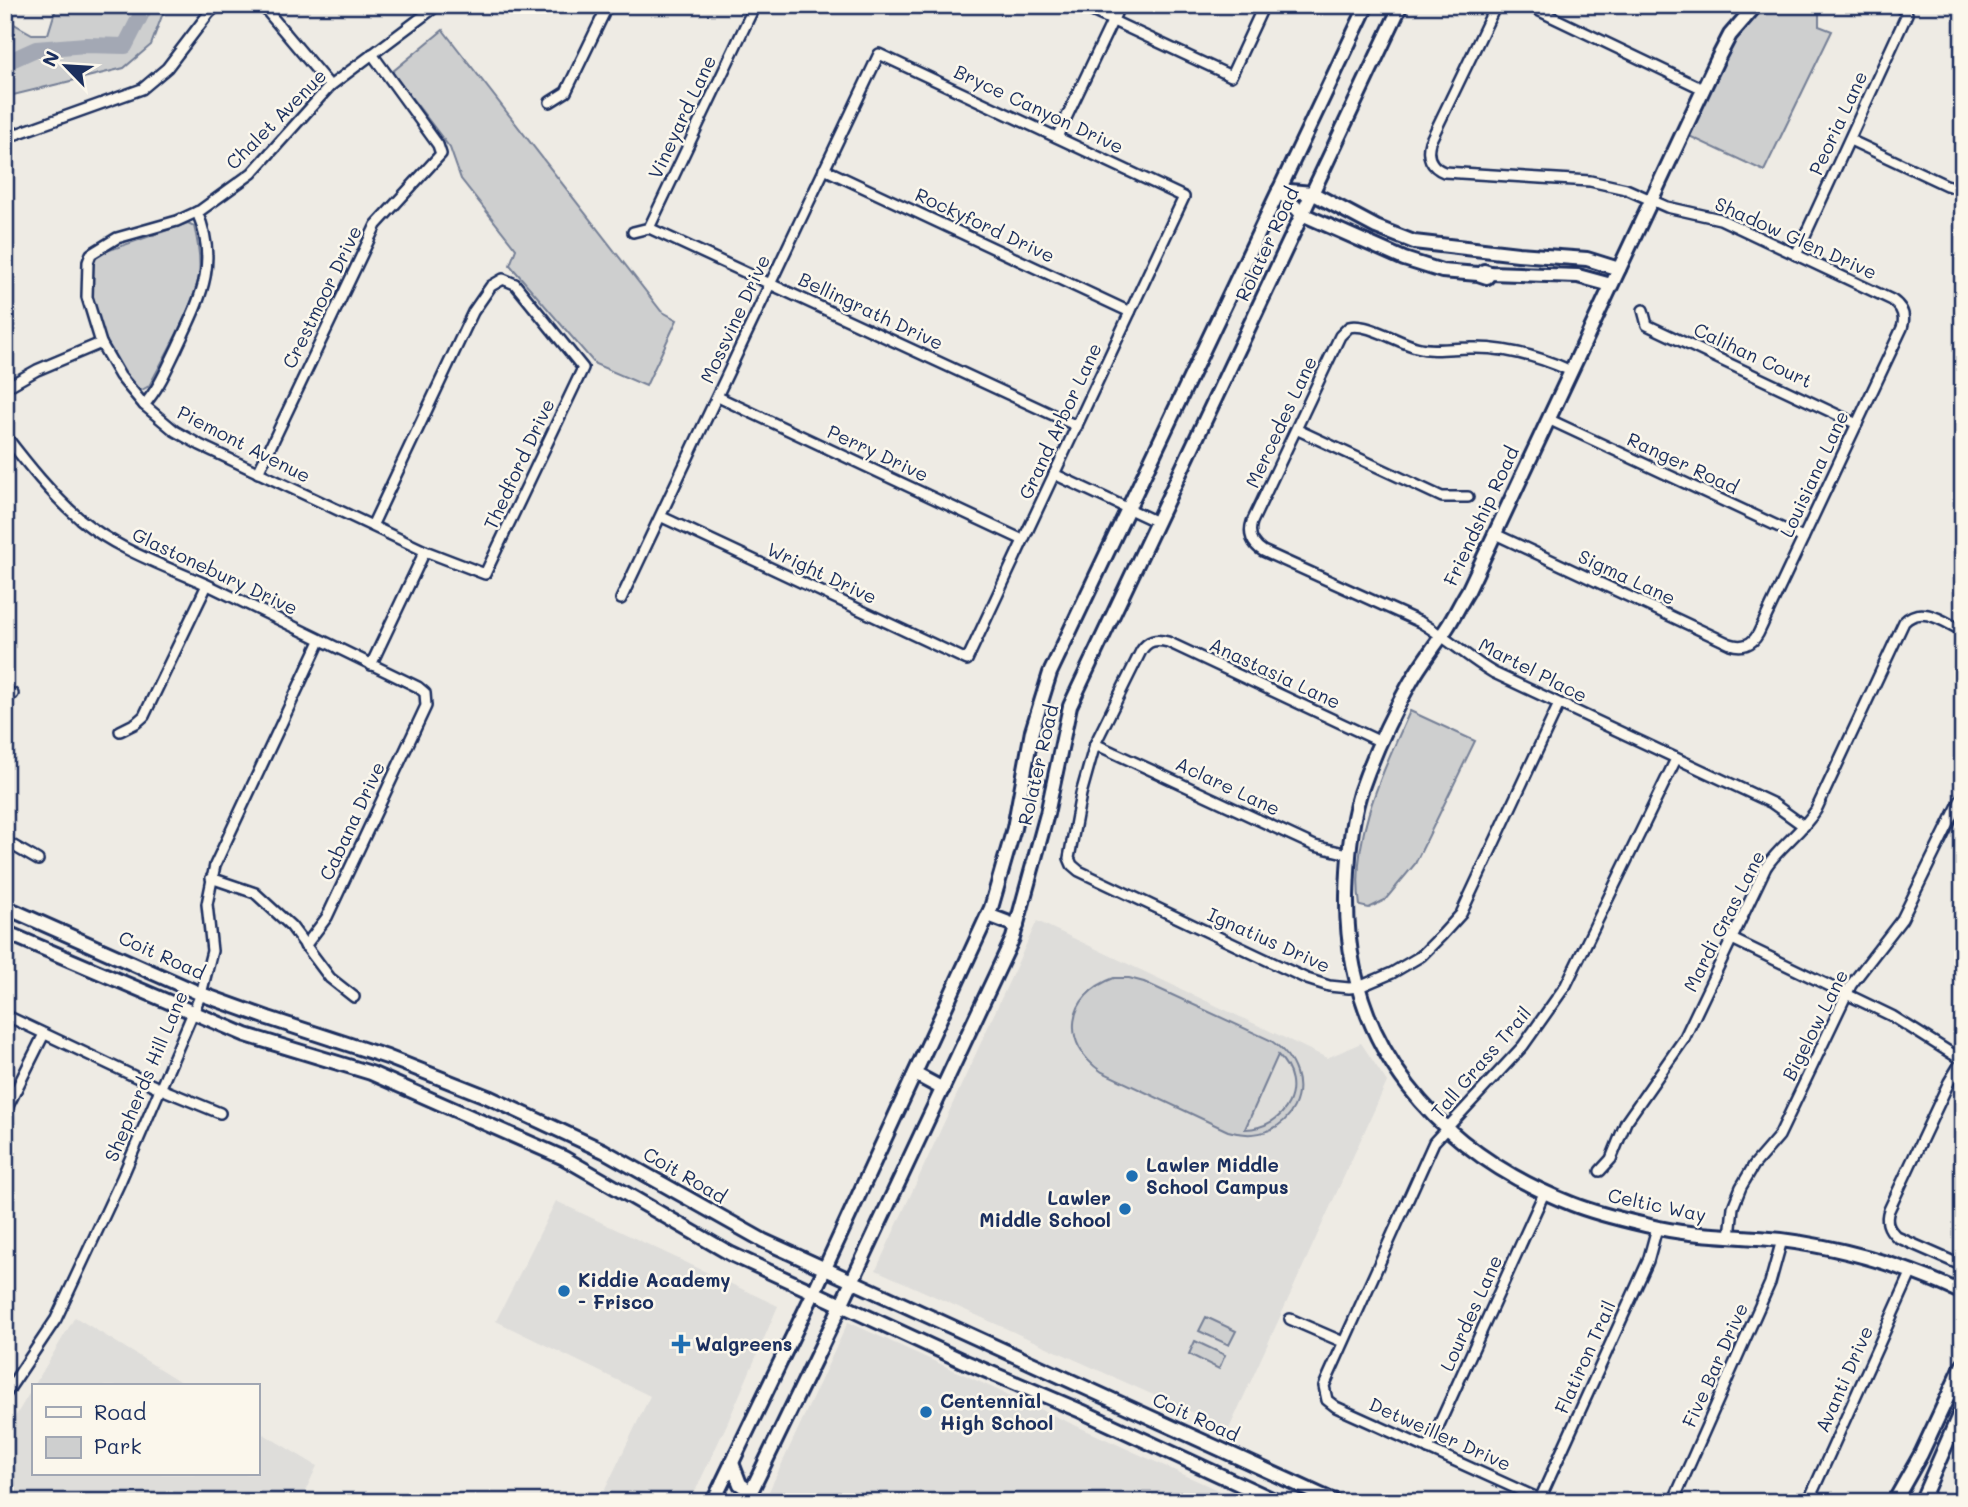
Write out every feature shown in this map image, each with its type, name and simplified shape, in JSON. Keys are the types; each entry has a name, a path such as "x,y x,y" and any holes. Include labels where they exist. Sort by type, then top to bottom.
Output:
{"main road":[{"name":"Rolater Road","path":"713,1502 814,1292 988,915 1014,828 1032,731 1051,674 1367,5"},
{"name":"Rolater Road","path":"748,1497 842,1304 1017,926 1047,814 1070,706 1401,5"},
{"name":"Friendship Road","path":"1390,1061 1373,1029 1359,986 1347,920 1348,854 1360,796 1381,742 1409,683 1442,636 1468,591 1730,35 1756,5"},
{"path":"1279,190 1312,193 1376,227 1414,242 1587,259 1619,269"},
{"path":"1279,190 1302,214 1435,270 1481,274 1578,275 1611,285"},
{"path":"1435,270 1438,246"},
{"path":"1477,249 1481,274"},
{"name":"Coit Road","path":"5,907 201,994 387,1057 488,1097 604,1151 720,1218 824,1269 1336,1502"},
{"path":"988,915 1017,926"},
{"path":"5,932 192,1014 282,1047 371,1073 564,1158 731,1254 963,1361 1138,1436 1278,1502"},
{"name":"Celtic Way","path":"1390,1061 1423,1106 1446,1128 1490,1162 1545,1191 1597,1213 1693,1235 1782,1240 1846,1251 1912,1271 1963,1293"},
{"path":"915,1074 943,1089"},
{"path":"477,1120 488,1097"},
{"path":"632,1196 645,1174"},
{"path":"1894,1502 1963,1364"},
{"path":"1922,1502 1963,1406"},
{"path":"1138,1436 1152,1419"},
{"path":"1150,1442 1152,1419"},
{"path":"732,1463 748,1497"}],"street":[{"path":"5,138 142,89 167,68 218,5"},
{"path":"262,5 330,86"},
{"path":"550,102 566,92 608,5"},
{"name":"Vineyard Lane","path":"649,228 755,5"},
{"path":"1079,5 1231,76 1264,5"},
{"path":"1058,137 1119,5"},
{"name":"Shadow Glen Drive","path":"1496,5 1430,142 1429,158 1435,167 1444,172 1590,181 1626,189 1667,207 1720,219 1892,300 1902,312"},
{"path":"1527,5 1703,89"},
{"name":"Peoria Lane","path":"1796,255 1907,14 1899,6"},
{"name":"Chalet Avenue","path":"90,255 117,238 177,221 197,212 251,173 330,86 436,7"},
{"name":"Crestmoor Drive","path":"258,473 376,225 441,154 438,145 372,54"},
{"name":"Bryce Canyon Drive","path":"879,54 1184,197"},
{"name":"Mossvine Drive","path":"621,599 879,54"},
{"path":"1850,140 1946,185 1963,185"},
{"name":"Rockyford Drive","path":"824,169 1130,312"},
{"name":"Grand Arbor Lane","path":"967,660 1184,197"},
{"path":"144,405 162,380 204,286 207,248 197,212"},
{"path":"633,232 649,228"},
{"name":"Bellingrath Drive","path":"649,228 1077,426"},
{"name":"Piemont Avenue","path":"90,255 87,297 101,343 120,376 144,405 186,438 425,551 486,574"},
{"name":"Thedford Drive","path":"372,526 473,312 491,286 503,279 515,284 583,368 486,574"},
{"name":"Calihan Court","path":"1643,310 1647,325 1857,424"},
{"name":"Louisiana Lane","path":"1747,645 1758,634 1857,424 1903,325 1902,312"},
{"name":"Mercedes Lane","path":"1252,539 1252,522 1298,430 1340,336 1352,325 1419,348 1436,351 1471,348 1505,350 1571,371"},
{"path":"5,388 37,370 101,343"},
{"name":"Perry Drive","path":"718,397 1023,540"},
{"name":"Ranger Road","path":"1548,419 1803,538"},
{"path":"1298,430 1442,498 1468,497"},
{"name":"Glastonebury Drive","path":"5,435 34,474 80,519 134,555 207,585 421,689 426,697 425,707"},
{"path":"1054,474 1157,522"},
{"name":"Wright Drive","path":"662,517 967,660"},
{"name":"Sigma Lane","path":"1494,534 1730,644 1747,645"},
{"name":"Martel Place","path":"1252,539 1263,551 1420,622 1485,668 1779,807 1804,826"},
{"path":"372,665 425,551"},
{"path":"120,731 144,716 207,585"},
{"name":"Mardi Gras Lane","path":"1600,1171 1611,1159 1626,1122 1684,1039 1766,867 1783,845 1804,826 1819,802 1902,625 1916,614 1927,614 1963,631"},
{"name":"Shepherds Hill Lane","path":"5,1395 55,1320 121,1180 201,994 212,951 208,904 211,878 217,860 320,641"},
{"name":"Anastasia Lane","path":"1095,744 1141,651 1145,644 1153,641 1168,642 1381,742"},
{"name":"Ignatius Drive","path":"1095,744 1081,794 1069,858 1072,865 1079,871 1307,979 1329,986 1349,988 1392,973 1421,956 1461,914 1559,704"},
{"name":"Cabana Drive","path":"305,946 327,917 425,707"},
{"name":"Aclare Lane","path":"1095,744 1315,846 1348,854"},
{"name":"Tall Grass Trail","path":"1324,1393 1325,1382 1424,1160 1446,1128 1523,1046 1566,985 1676,759"},
{"name":"Bigelow Lane","path":"1730,1237 1733,1208 1741,1187 1754,1166 1779,1136 1846,994 1902,919 1963,795"},
{"path":"5,841 38,860"},
{"path":"211,878 255,893 291,926 330,978 354,996"},
{"path":"1732,939 1892,1016 1962,1059 1889,1210 1889,1227 1897,1237 1963,1266"},
{"path":"5,1015 159,1088 220,1113"},
{"path":"5,1112 44,1034"},
{"name":"Lourdes Lane","path":"1428,1448 1545,1191"},
{"name":"Flatiron Trail","path":"1543,1500 1648,1261 1657,1228"},
{"name":"Five Bar Drive","path":"1673,1502 1770,1283 1782,1240"},
{"name":"Avanti Drive","path":"1808,1502 1912,1271"},
{"path":"1290,1319 1343,1342"},
{"name":"Detweiller Drive","path":"1324,1393 1327,1400 1336,1407 1543,1500"}],"shaded area":[{"name":"Lawler Middle School Campus","path":"1037,921 1327,1058 1361,1043 1387,1082 1229,1429 876,1270"},
{"path":"556,1201 778,1306 690,1502 599,1502 650,1396 496,1321"},
{"path":"75,1317 184,1384 35,1384"},
{"name":"Centennial High School","path":"848,1322 1244,1502 764,1502"},
{"path":"32,1389 32,1476 259,1476 259,1431 317,1466 300,1502 5,1502 5,1434"}],"green space":[{"path":"57,5 166,5 151,45 124,68 5,97 5,19 32,34 48,34"},
{"path":"1764,5 1819,5 1819,26 1832,31 1764,171 1687,135 1734,37"},
{"path":"443,30 661,311 677,320 646,386 595,364 510,265 516,249 461,179 450,148 392,72"},
{"path":"188,223 194,226 199,250 200,269 196,287 163,361 149,386 140,391 135,389 117,362 101,332 91,288 93,263 98,254"},
{"path":"1410,711 1475,741 1415,864 1385,900 1369,908 1360,906 1358,880 1364,830 1380,781"},
{"path":"1114,978 1144,982 1270,1040 1287,1056 1296,1073 1298,1091 1294,1107 1284,1121 1269,1130 1250,1134 1228,1131 1102,1072 1088,1061 1079,1048 1074,1021 1086,996","holes":["1278,1055 1292,1080 1292,1092 1282,1113 1259,1127 1245,1129"]},
{"path":"1206,1317 1236,1331 1229,1345 1199,1331"},
{"path":"1195,1341 1225,1355 1219,1369 1189,1354"}],"waterway":[{"path":"5,63 36,49 86,45 125,46 146,5"}],"place":[{"name":"Lawler Middle School Campus","path":"1132,1176"},
{"name":"Lawler Middle School","path":"1125,1209"},
{"name":"Kiddie Academy - Frisco","path":"564,1291"},
{"name":"Walgreens","path":"681,1344"},
{"name":"Centennial High School","path":"926,1412"}]}
